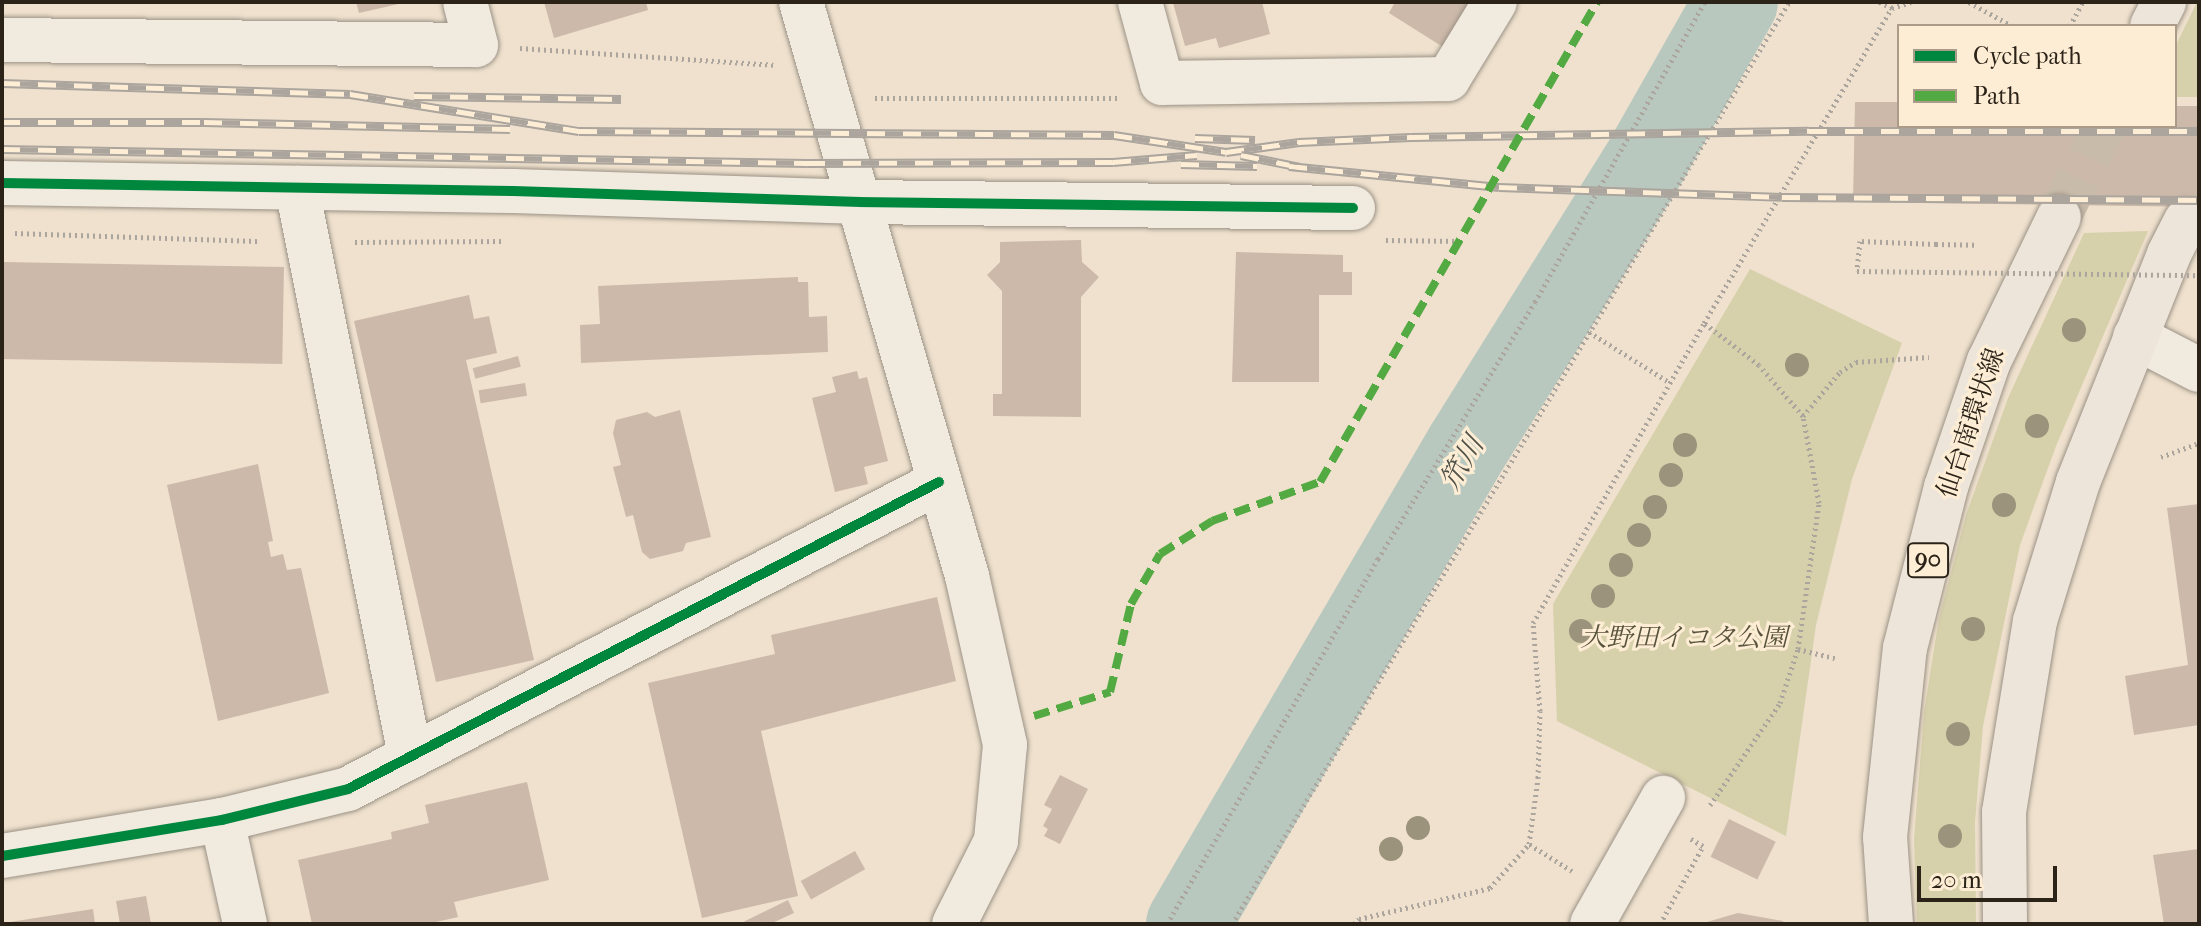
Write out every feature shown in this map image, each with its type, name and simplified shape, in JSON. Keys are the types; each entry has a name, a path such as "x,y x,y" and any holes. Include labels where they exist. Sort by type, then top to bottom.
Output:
{"main road":[{"path":"2153,24 2164,2"},
{"name":"仙台南環状線","path":"1891,924 1885,837 1905,648 1946,487 1989,361 2059,217"},
{"path":"2005,924 2004,812 2035,621 2078,482 2135,337 2186,221"}],"street":[{"path":"2,40 476,45 465,2"},
{"path":"801,2 967,576 1005,745 996,841 954,924"},
{"path":"1140,2 1162,83 1448,79 1495,2"},
{"path":"2,183 861,202 1353,208"},
{"path":"297,188 410,755"},
{"path":"2135,337 2199,370"},
{"path":"2,856 222,820 348,789 939,482"},
{"path":"1600,909 1663,798"},
{"path":"222,820 245,924"}],"path":[{"path":"1167,924 1378,559 1535,302 1705,2"},
{"path":"1232,924 1789,2"},
{"path":"1879,2 1892,8"},
{"path":"1354,924 1359,919 1490,888 1529,844 1538,778 1539,724 1533,623 1669,382 1892,8 1911,2"},
{"path":"1969,2 2008,24"},
{"path":"2071,24 2083,2"},
{"path":"476,45 787,66"},
{"path":"866,98 1132,98"},
{"path":"1383,240 1461,241"},
{"path":"1975,245 1860,241 1857,271 2199,275"},
{"path":"1704,323 1759,365 1803,416 1819,503 1798,649 1780,703 1705,813"},
{"path":"1589,332 1669,382"},
{"path":"1803,416 1840,372 1856,362 1929,357"},
{"path":"2161,457 2199,443"},
{"path":"1798,649 1835,658"},
{"path":"1660,924 1703,846 1689,838 1697,826"},
{"path":"1529,844 1600,909"}],"green space":[{"path":"2197,2 2199,97 2177,97 2177,43"},
{"path":"2148,231 2056,446 2020,545 1983,726 1975,822 1976,924 1917,924 1914,840 1924,712 1939,618 1966,515 2008,398 2084,233"},
{"name":"大野田イコタ公園","path":"1750,269 1902,343 1852,479 1816,625 1786,836 1557,721 1553,604"}],"building":[{"path":"356,2 403,2 403,3 359,13"},
{"path":"544,2 646,2 648,10 554,38"},
{"path":"1262,2 1270,34 1219,48 1216,38 1185,46 1173,3"},
{"path":"1395,2 1471,2 1443,47 1389,13"},
{"path":"1855,102 1897,102 1897,128 2177,128 2177,106 2199,106 2199,207 1853,202"},
{"path":"1081,240 1082,262 1099,277 1081,297 1081,417 993,416 993,394 1002,394 1002,291 987,275 1000,262 1000,242"},
{"path":"1236,252 1343,255 1343,272 1352,272 1352,295 1319,295 1319,382 1232,382"},
{"path":"2,262 284,267 282,364 2,359"},
{"path":"798,277 798,282 808,282 809,317 827,316 828,352 581,363 580,325 600,324 598,286"},
{"path":"469,295 474,319 489,316 497,353 466,360 534,660 436,682 354,321"},
{"path":"518,356 521,367 475,379 473,368"},
{"path":"857,371 859,379 867,377 888,461 864,467 868,484 835,492 812,398 836,392 832,377"},
{"path":"525,383 527,396 481,403 479,390"},
{"path":"680,410 711,537 686,543 683,551 650,559 642,552 633,515 626,517 613,467 621,465 613,433 616,420 647,412 655,417"},
{"path":"258,464 273,541 268,542 271,557 283,554 287,570 301,568 329,693 218,721 167,485"},
{"path":"2199,504 2199,725 2134,735 2125,676 2188,665 2167,508"},
{"path":"937,597 956,681 761,731 798,896 702,918 648,683 775,654 771,635"},
{"path":"1060,775 1088,789 1060,844 1044,836 1048,829 1043,826 1052,809 1044,805"},
{"path":"527,782 549,880 454,902 458,917 427,924 312,924 298,860 392,839 391,832 429,823 425,805"},
{"path":"1729,819 1776,842 1757,880 1711,857"},
{"path":"2199,849 2199,924 2164,924 2153,855"},
{"path":"855,851 865,869 811,899 801,881"},
{"path":"146,896 151,924 120,924 116,901"},
{"path":"788,900 794,913 770,924 739,924"},
{"path":"93,909 95,924 10,924 10,922"},
{"path":"1738,913 1783,921 1784,924 1700,924"}],"waterway":[{"name":"笊川","path":"1188,924 1467,447 1648,157 1736,2"}],"tunnel":[{"path":"2059,217 2103,128"}],"railway":[{"path":"2,83 350,94 579,131 1114,135 1226,152 1299,142 1411,137 1809,131 2199,131"},
{"path":"414,96 621,99"},
{"path":"2,122 204,122 510,129"},
{"path":"1195,138 1255,140"},
{"path":"2,149 807,163 1113,162 1197,155"},
{"path":"1241,155 1300,167"},
{"path":"1181,164 1257,166"},
{"path":"1289,166 1499,187 1782,197 2199,200"}],"marked path":[{"path":"1034,716 1110,692 1131,604 1160,554 1212,521 1320,482 1597,2"}],"cycle path":[{"path":"2,183 513,191 861,202 1353,208"},
{"path":"2,856 222,820 348,789 939,482"}]}
